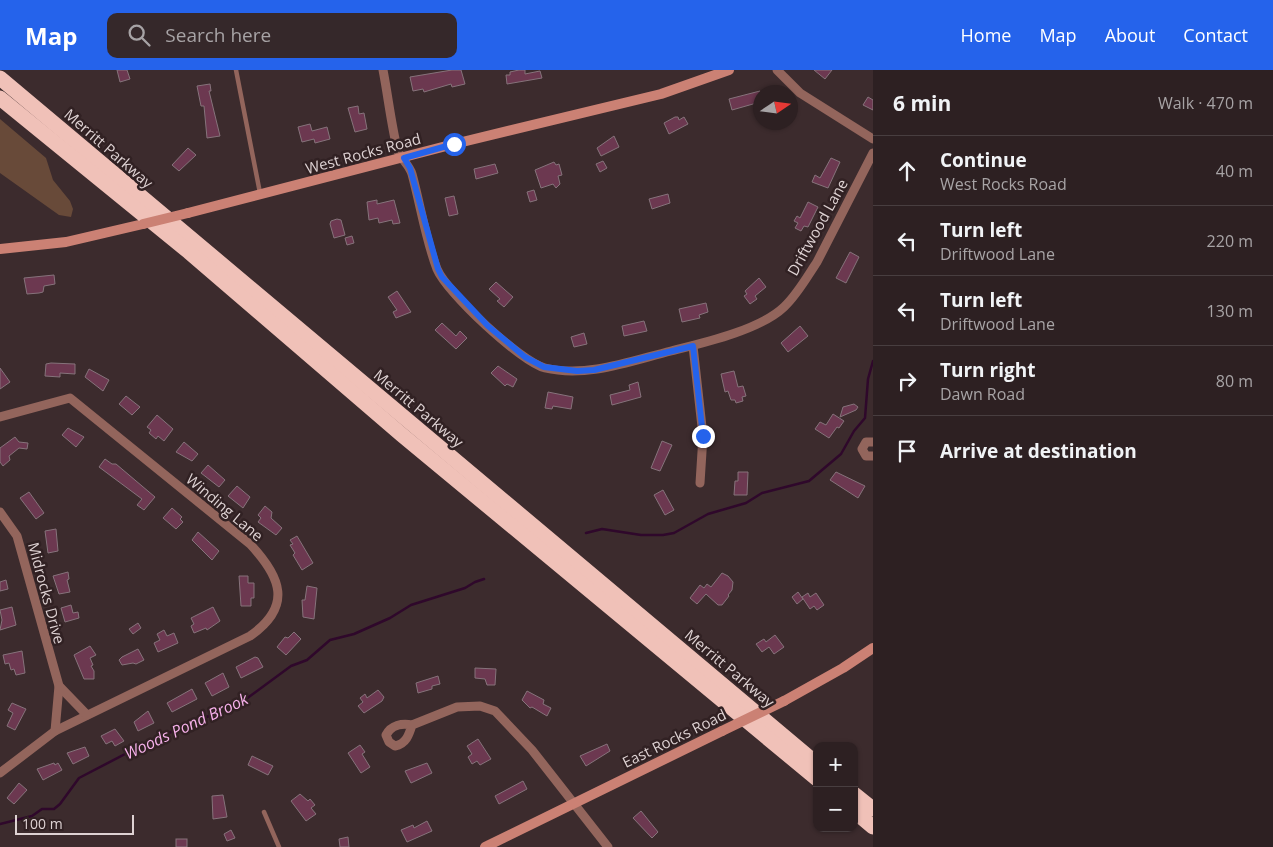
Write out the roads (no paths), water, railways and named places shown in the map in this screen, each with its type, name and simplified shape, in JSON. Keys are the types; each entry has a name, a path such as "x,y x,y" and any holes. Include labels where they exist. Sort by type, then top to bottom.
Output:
{"highway":[{"name":"Merritt Parkway","path":"0,78 813,761"},
{"name":"Merritt Parkway","path":"0,98 189,252 402,434 813,776"},
{"path":"858,797 873,809"},
{"path":"858,814 873,827"}],"main road":[{"name":"West Rocks Road","path":"0,249 66,242 188,213 661,94 729,70"},
{"name":"East Rocks Road","path":"485,847 784,701 843,668 873,648"}],"street":[{"name":"Driftwood Lane","path":"383,70 398,151 410,168 438,269 442,277 488,326 525,357 544,367 577,371 594,370 693,346 751,328 783,308 817,262 873,152"},
{"path":"777,70 800,93 873,139"},
{"path":"693,346 703,436 700,483"},
{"name":"Winding Lane","path":"0,417 70,398 250,544 270,567 278,590 276,608 270,618 257,630 54,731 0,773"},
{"path":"873,442 866,442 862,449 866,456 873,456"},
{"name":"Midrocks Drive","path":"0,512 17,536 59,686 54,731"},
{"name":"Midrocks Drive","path":"59,686 88,715"},
{"path":"412,725 457,707 480,706 495,711 532,750 573,805 608,847"}],"lane":[{"path":"236,70 260,195"},
{"path":"264,812 279,847"}],"waterway":[{"name":"Woods Pond Brook","path":"586,533 602,529 641,535 674,533 708,514 746,503 762,493 809,481 841,454 854,431 865,418 868,379 873,361"},
{"name":"Woods Pond Brook","path":"0,824 32,816 42,809 54,809 60,804 79,778 152,740 242,702 291,666 307,660 330,640 354,634 390,618 411,605 465,588 484,579"}]}
